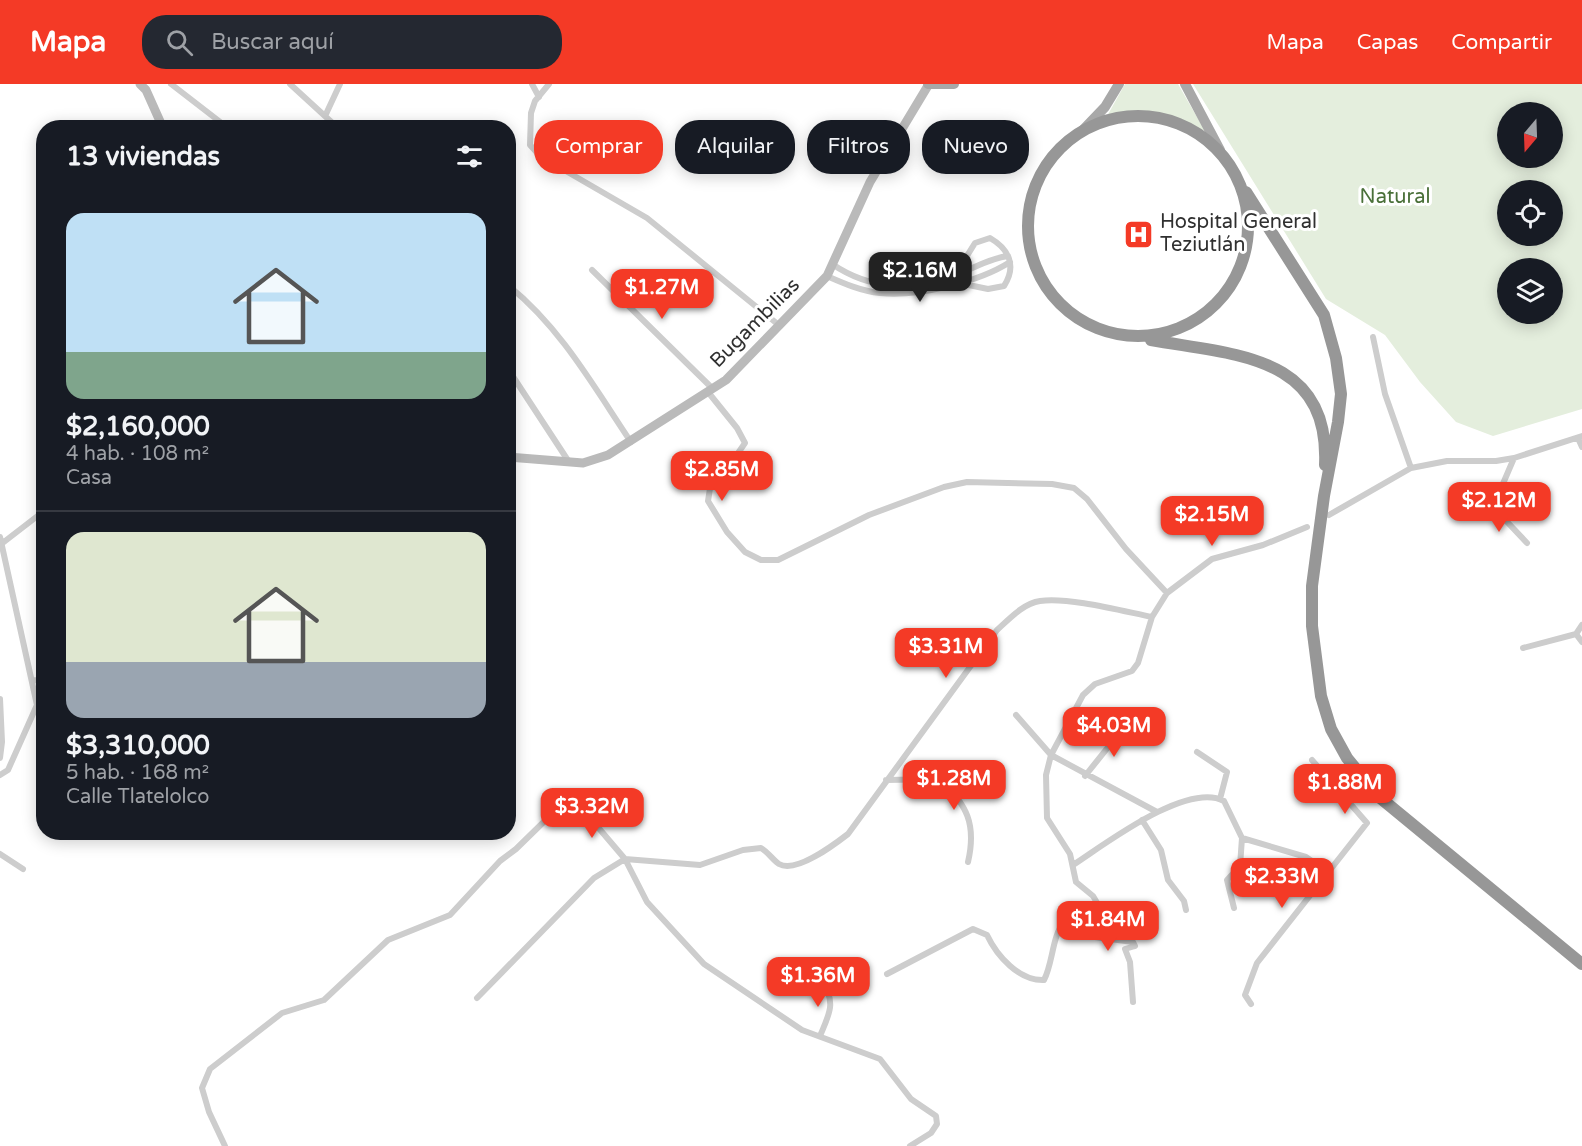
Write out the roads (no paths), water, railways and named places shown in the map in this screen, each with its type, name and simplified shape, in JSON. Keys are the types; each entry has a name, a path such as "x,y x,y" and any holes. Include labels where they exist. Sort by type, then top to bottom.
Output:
{"highway":[{"path":"1324,496 1324,434 1319,416 1303,389 1278,369 1261,361 1138,337 1109,334 1072,315 1050,293 1035,266 1027,240 1027,214 1036,183 1049,160 1068,140 1097,123 1123,117 1152,117 1173,122 1196,132 1220,150 1324,315 1336,358 1341,394 1312,586 1312,626 1320,683 1331,729 1347,758 1378,796 1582,964"},
{"path":"1138,337 1171,332 1210,308 1231,284 1245,251 1248,224 1246,192"}],"main road":[{"path":"929,84 954,84"},
{"name":"Bugambilias","path":"516,458 570,462 591,460 632,442 726,380 827,276 870,182 929,84"},
{"path":"1082,131 1105,107 1119,84"},
{"path":"1185,84 1220,150"},
{"path":"146,86 160,120"}],"street":[{"path":"171,84 218,120"},
{"path":"290,84 331,120"},
{"path":"326,114 340,84"},
{"path":"532,84 539,97"},
{"path":"549,84 531,113 530,145 540,156 647,218 780,326"},
{"path":"955,275 975,243 990,238 1003,246 1009,259 1010,277 1004,286 988,289 958,283"},
{"path":"832,264 854,278 880,285 904,285 955,275 999,257 1009,259"},
{"path":"827,276 851,286 879,293 905,293 958,283 1009,259"},
{"path":"592,270 710,390 737,428 745,443 736,456 712,476 708,501 713,513 745,552 761,560 778,560 869,515 944,487 967,482 1052,483 1074,488 1087,499 1126,549 1167,593"},
{"path":"516,292 561,338 632,442"},
{"path":"1372,337 1385,394 1411,468"},
{"path":"516,381 570,462"},
{"path":"1329,515 1411,468 1447,461 1514,458 1580,437 1582,447"},
{"path":"1514,458 1493,507 1527,543"},
{"path":"36,517 1,541 36,699"},
{"path":"1133,1002 1130,962 1125,949 1135,946 1133,942 1095,937 1103,912 1093,896 1076,882 1070,854 1047,818 1046,775 1051,755 1083,695 1095,684 1132,671 1138,663 1152,616 1167,593 1212,559 1263,545 1307,527"},
{"path":"477,998 594,878 625,859 700,865 743,850 761,848 779,865 791,865 820,855 848,834 997,630 1021,609 1038,601 1060,601 1152,616"},
{"path":"1523,648 1576,633 1582,625"},
{"path":"1576,633 1582,642"},
{"path":"0,699 2,742 0,758"},
{"path":"0,775 8,770 36,707"},
{"path":"1016,715 1051,755 1085,776 1157,812"},
{"path":"1085,776 1125,726"},
{"path":"1197,752 1227,772 1220,799"},
{"path":"1251,1004 1245,995 1257,963 1367,823 1312,760"},
{"path":"886,780 942,779 965,806 971,842 968,862"},
{"path":"1073,865 1157,812 1201,797 1220,799 1224,801 1242,838 1240,866 1227,880 1234,908"},
{"path":"225,1146 209,1112 202,1088 210,1069 282,1013 324,1000 388,940 450,915 500,861 516,849 561,805 574,804 585,812 625,859 647,902 704,964 802,1030 880,1059 911,1099 936,1116 937,1124 931,1133 910,1146"},
{"path":"1142,820 1161,850 1168,880 1184,901 1186,910"},
{"path":"1242,838 1306,857 1328,872"},
{"path":"0,854 23,869"},
{"path":"887,974 973,929 987,935 993,948 1014,969 1032,980 1044,980 1051,966 1059,931 1065,920 1099,906"},
{"path":"820,1036 832,1007 830,992 822,979"}],"place":[{"name":"Hospital General Teziutlán","path":"1139,234"}],"park label":[{"name":"Natural","path":"1395,197"}]}
